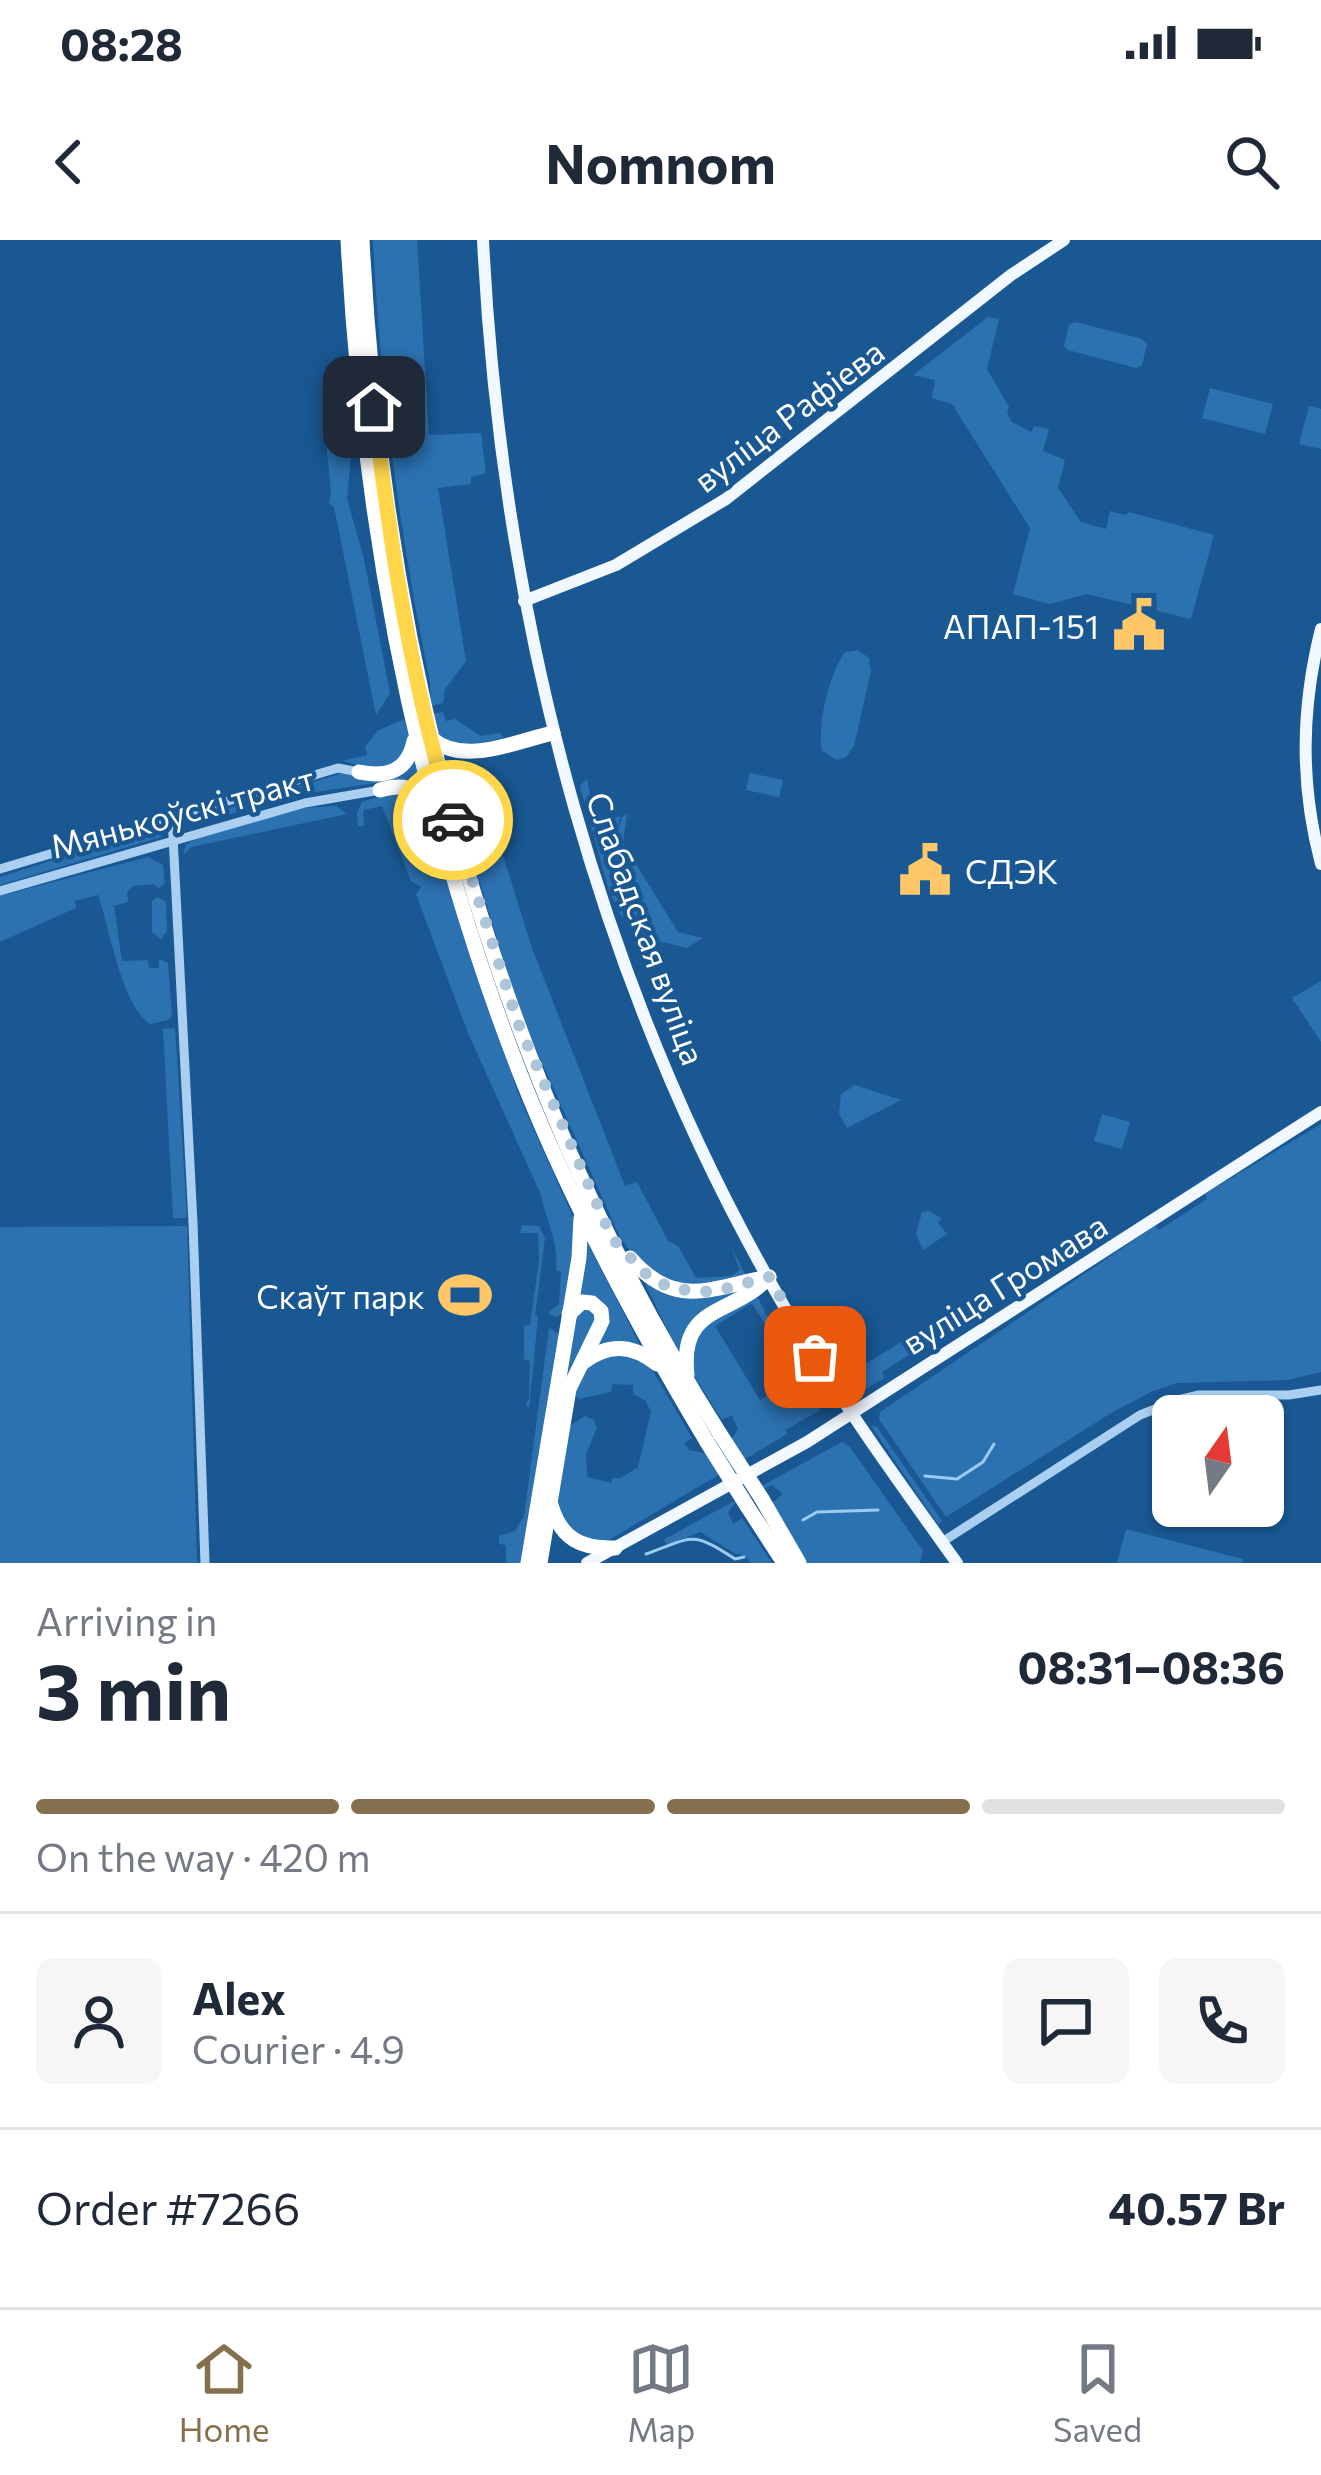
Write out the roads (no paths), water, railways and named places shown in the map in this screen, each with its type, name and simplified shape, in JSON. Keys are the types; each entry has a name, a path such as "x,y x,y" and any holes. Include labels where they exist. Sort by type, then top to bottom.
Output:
{"highway":[{"path":"348,240 355,365 373,500 425,743 512,1007 566,1139 714,1438"},
{"path":"362,240 369,361 386,500 434,811 515,1060 578,1203 663,1370 799,1563"},
{"path":"425,743 474,751 553,733"},
{"path":"359,772 381,775 398,769 425,743"},
{"path":"444,792 453,766 474,751"},
{"path":"380,790 411,788 434,811"},
{"path":"528,1563 582,1231 578,1203"},
{"path":"612,1238 649,1277 673,1289 713,1292 769,1277"},
{"path":"688,1384 686,1352 696,1324 758,1289 769,1277"},
{"path":"540,1563 569,1389 602,1316 597,1306 587,1302 569,1314"},
{"path":"580,1365 602,1351 620,1347 642,1352 663,1370"},
{"path":"551,1502 559,1526 574,1542 615,1548"},
{"path":"754,1502 784,1563"}],"main road":[{"name":"Слабадская вуліца","path":"483,240 503,474 524,601 576,815 630,974 710,1161 769,1277 851,1414 958,1563"},
{"name":"вуліца Рафіева","path":"524,601 616,565 725,500 1011,275 1064,240"},
{"path":"1321,629 1304,724 1310,814 1321,864"},
{"name":"вуліца Громава","path":"586,1563 770,1464 1321,1112"}],"street":[{"name":"Мянькоўскі тракт","path":"0,869 338,768 359,772"},
{"name":"Мянькоўскі тракт","path":"0,890 305,803 380,790"},
{"path":"172,817 205,1563"},
{"path":"942,1542 1140,1414 1199,1395 1289,1395 1321,1390"}],"waterway":[{"path":"925,1476 957,1479 983,1462 994,1444"},
{"path":"803,1520 817,1512 878,1510"},
{"path":"646,1554 692,1539 735,1559 744,1557"}],"place":[{"name":"АПАП-151","path":"1139,625"},
{"name":"СДЭК","path":"925,870"},
{"name":"Скаўт парк","path":"465,1295"}]}
